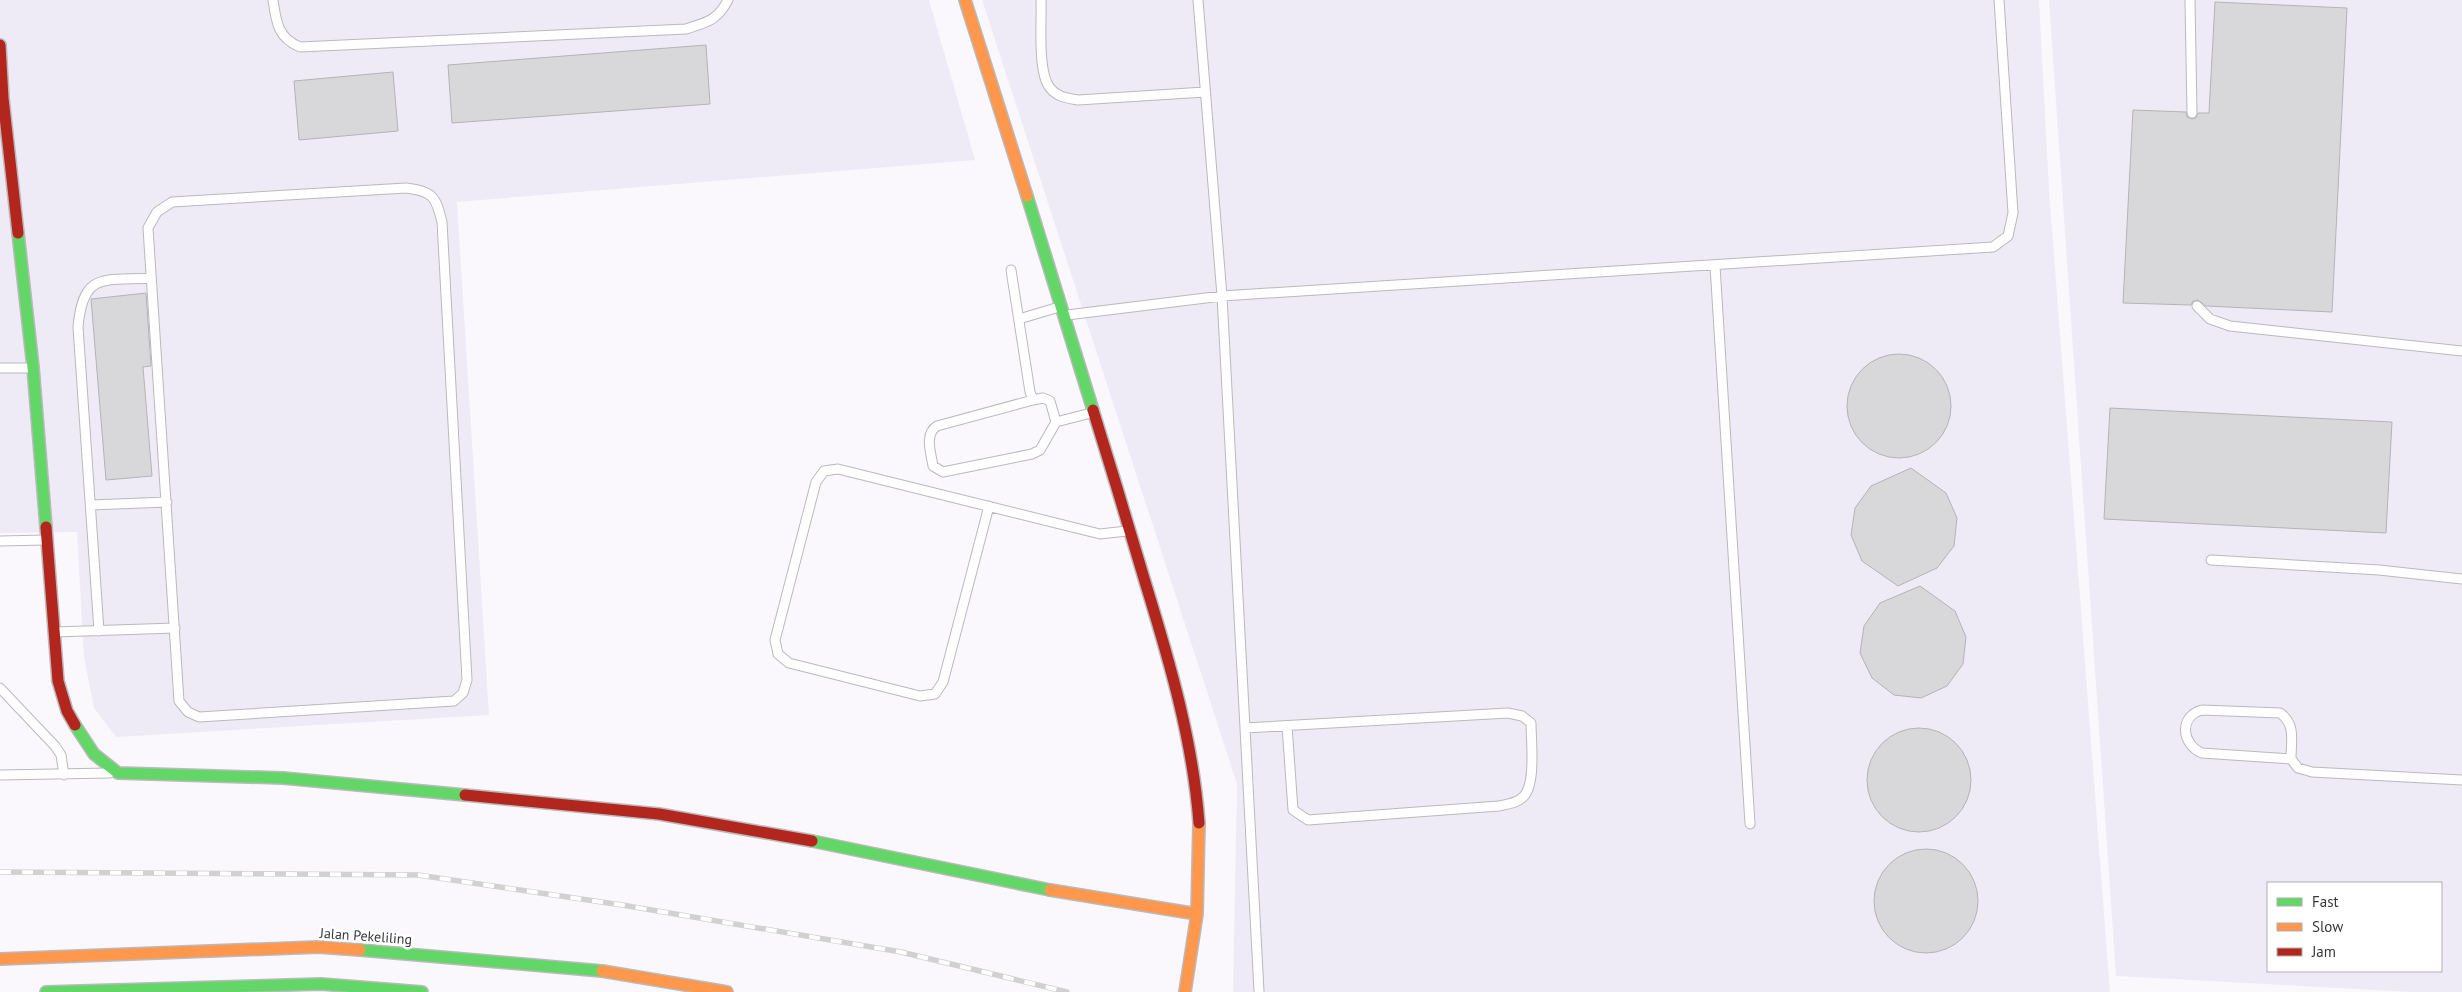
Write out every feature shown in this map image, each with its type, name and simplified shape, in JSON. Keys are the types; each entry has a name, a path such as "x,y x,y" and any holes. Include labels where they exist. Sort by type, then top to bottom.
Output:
{"street":[{"path":"964,0 1063,311 1171,667 1194,778 1200,833 1197,914 1185,992"},
{"path":"0,44 2,98 33,368 58,681 67,711 94,754 118,773 283,778 659,814 854,849 1037,888 1197,914"},
{"name":"Jalan Pekeliling","path":"0,960 319,946 590,969 727,992"},
{"path":"46,992 321,984 422,992"}],"lane":[{"path":"273,0 276,26 283,37 300,47 686,29 713,20 722,11 728,0"},
{"path":"1041,0 1044,74 1050,88 1060,97 1078,100 1205,92"},
{"path":"1198,0 1222,296 1259,991"},
{"path":"1019,319 1063,311 1222,296 1983,249 2002,242 2010,231 2013,213 1998,0"},
{"path":"2190,0 2192,112"},
{"path":"406,188 424,190 437,201 442,222 467,680 463,693 454,701 199,717 188,712 179,701 151,278 148,228 157,212 172,202 406,188"},
{"path":"1715,266 1750,824"},
{"path":"1011,270 1033,400"},
{"path":"99,631 78,327 82,299 88,288 103,282 151,278"},
{"path":"2197,306 2210,319 2230,326 2462,351"},
{"path":"0,368 33,368"},
{"path":"1043,398 1050,401 1056,422 1040,450 1032,454 943,472 933,466 929,436 931,430 937,426 1033,400 1043,398"},
{"path":"1056,422 1094,413"},
{"path":"988,506 944,682 935,694 920,696 789,663 778,654 775,640 816,482 824,471 838,469 988,506 1100,534 1129,530"},
{"path":"91,505 167,502"},
{"path":"0,541 48,540"},
{"path":"2211,560 2379,570 2462,579"},
{"path":"54,632 175,628"},
{"path":"0,688 55,746 61,755 64,775"},
{"path":"2291,759 2202,753 2192,748 2187,741 2188,718 2192,713 2202,710 2280,713 2288,718 2292,727 2291,759 2298,768 2312,772 2462,780"},
{"path":"1245,728 1508,713 1522,716 1531,723 1531,781 1525,795 1516,802 1499,806 1308,820 1293,810 1287,726"},
{"path":"0,775 118,773"}],"shaded area":[{"path":"0,0 929,0 975,160 457,202 489,715 116,737 94,708 84,657 77,532 0,533"},
{"path":"982,0 2039,0 2049,189 2110,992 1233,992 1237,784"},
{"path":"2049,0 2462,0 2462,992 2412,992 2116,976"}],"building":[{"path":"2215,2 2347,8 2332,312 2206,306 2198,300 2193,301 2191,305 2123,303 2133,110 2186,112 2187,117 2192,119 2196,118 2198,113 2209,113"},
{"path":"706,45 710,104 452,123 448,65"},
{"path":"393,72 398,131 299,140 294,81"},
{"path":"146,293 151,366 143,367 152,476 106,480 91,299"},
{"path":"1899,354 1919,358 1936,369 1947,386 1951,406 1947,426 1936,443 1919,454 1899,458 1879,454 1862,443 1851,426 1847,406 1851,386 1862,369 1879,358"},
{"path":"2110,408 2392,422 2386,533 2104,519"},
{"path":"1911,468 1946,493 1957,518 1954,546 1937,568 1898,586 1862,561 1851,535 1855,508 1871,486"},
{"path":"1920,586 1955,611 1966,637 1963,664 1947,686 1921,698 1894,695 1872,678 1860,653 1864,626 1880,603"},
{"path":"1919,728 1939,732 1956,743 1967,760 1971,780 1967,800 1956,817 1939,828 1919,832 1899,828 1882,817 1871,800 1867,780 1871,760 1882,743 1899,732"},
{"path":"1926,849 1946,853 1963,864 1974,881 1978,901 1974,921 1963,938 1946,949 1926,953 1906,949 1889,938 1878,921 1874,901 1878,881 1889,864 1906,853"}],"railway":[{"path":"0,872 418,875 622,905 901,952 1067,992"}],"traffic: fast":[{"path":"1027,196 1093,410"},
{"path":"18,233 33,367 46,527"},
{"path":"75,725 94,754 118,773 283,778 465,795"},
{"path":"812,841 1050,890"},
{"path":"360,950 602,971"},
{"path":"46,992 321,984 422,992"}],"traffic: slow":[{"path":"965,0 1027,196"},
{"path":"1185,992 1197,914 1199,823"},
{"path":"1050,890 1197,914"},
{"path":"0,959 319,947 360,950"},
{"path":"602,971 727,992"}],"traffic: jam":[{"path":"0,45 3,98 18,233"},
{"path":"1093,410 1172,673 1192,763 1199,823"},
{"path":"46,527 58,681 67,711 75,725"},
{"path":"465,795 659,814 812,841"}]}
